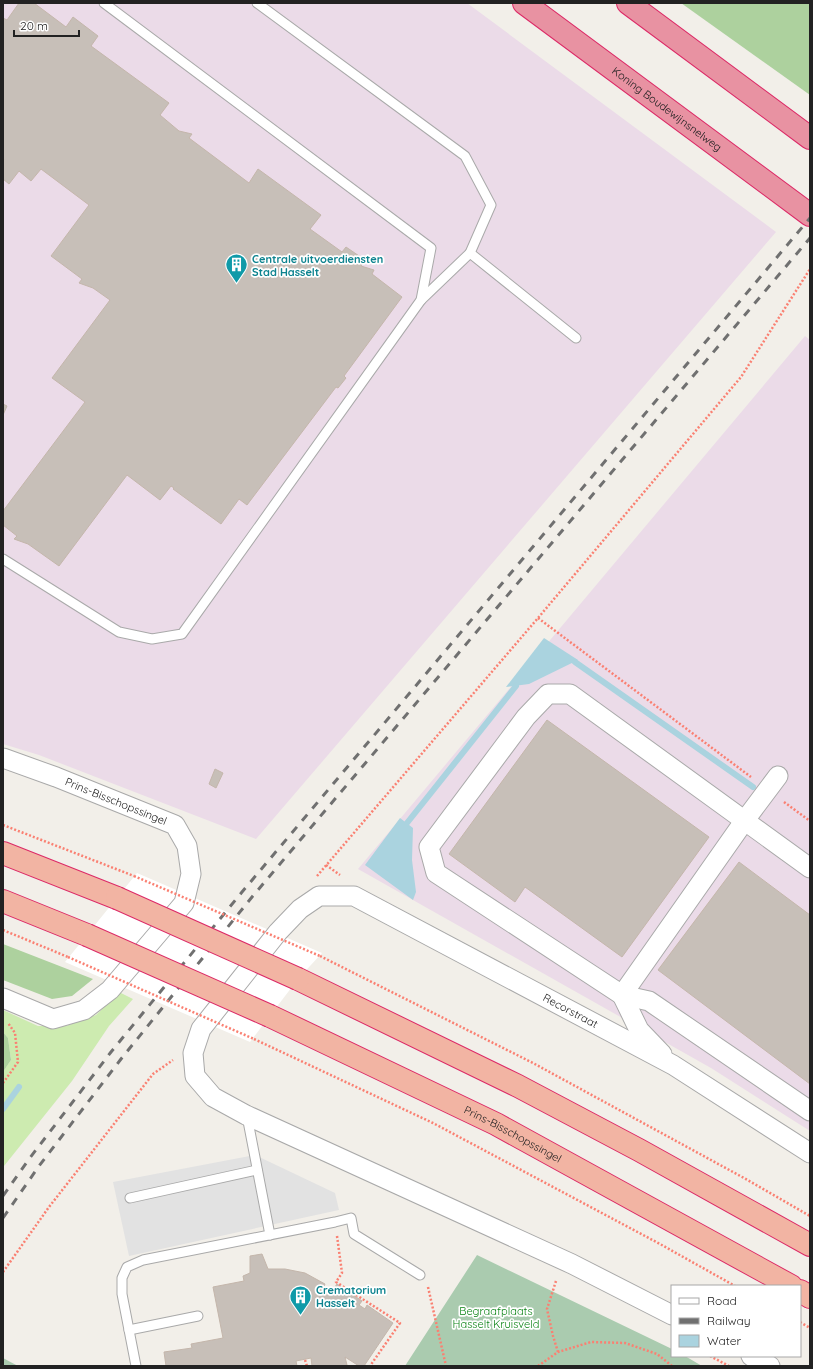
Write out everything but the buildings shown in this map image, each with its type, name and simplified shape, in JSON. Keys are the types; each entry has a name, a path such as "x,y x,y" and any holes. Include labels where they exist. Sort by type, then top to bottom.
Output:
{"highway":[{"name":"Koning Boudewijnsnelweg","path":"524,3 810,215"},
{"path":"628,3 810,138"},
{"path":"3,853 117,898 298,979 518,1086 639,1150 810,1245"},
{"name":"Prins-Bisschopssingel","path":"3,901 87,935 270,1016 496,1124 789,1285"},
{"path":"801,1292 810,1297"}],"street":[{"path":"810,868 570,694 548,694 526,717 429,847 436,873 622,995 649,1001 810,1111"},
{"name":"Prins-Bisschopssingel","path":"3,758 56,777 175,825 187,846 192,874 184,903 110,990 84,1010 53,1019 3,998"},
{"path":"622,995 745,820 773,783"},
{"path":"316,888 300,909 278,932 200,1029 193,1053 194,1076 212,1097 246,1115 572,1264 671,1314"},
{"name":"Recorstraat","path":"316,888 354,896 673,1065 810,1153"},
{"path":"622,995 638,1030 673,1065"},
{"path":"753,1357 770,1366"}],"lane":[{"path":"104,3 431,248 421,300"},
{"path":"3,559 119,632 152,639 182,634 421,300 470,253 491,205 465,156 256,3"},
{"path":"470,253 576,338"},
{"path":"246,1115 270,1235"},
{"path":"130,1198 257,1170"},
{"path":"136,1366 122,1294 122,1278 127,1267 143,1260 351,1218 354,1234 420,1275"},
{"path":"129,1330 198,1316"}],"path":[{"path":"316,888 538,618 741,377 810,269"},
{"path":"538,618 773,783 810,821"},
{"path":"3,825 134,876 320,956 533,1063 744,1178 810,1216"},
{"path":"3,930 254,1039 433,1123 660,1244 733,1285"},
{"path":"3,1083 18,1062 15,1033 7,1022"},
{"path":"3,1272 49,1207 153,1074 177,1057"},
{"path":"335,1222 342,1273 336,1282 400,1323 370,1366"},
{"path":"420,1275 427,1281 446,1366"},
{"path":"556,1281 547,1309 558,1352"},
{"path":"801,1323 810,1328"},
{"path":"538,1366 558,1352 591,1342 625,1343 657,1354 672,1366"},
{"path":"712,1357 729,1366"},
{"path":"305,1360 307,1366"}],"shaded area":[{"path":"3,3 467,3 776,232 256,839 39,755 3,744"},
{"path":"805,336 810,340 810,1131 711,1068 358,869"},
{"path":"255,1155 335,1193 339,1210 129,1256 113,1182"}],"green space":[{"path":"681,3 810,3 810,95"},
{"path":"3,944 93,979 72,996 52,999 3,980"},
{"path":"119,992 133,999 109,1026 72,1081 3,1166 3,1072 11,1060 8,1038 3,1032 3,1010 38,1026 66,1026 96,1015"},
{"path":"3,1032 8,1038 11,1060 3,1072"},
{"name":"Begraafplaats Hasselt Kruisveld","path":"477,1255 671,1349 671,1357 687,1357 702,1366 405,1366"},
{"path":"3,1358 18,1366 3,1366"}],"water":[{"path":"544,638 578,660 529,684 506,687"},
{"path":"400,818 413,828 412,860 416,892 413,900 365,865"}],"pier":[{"path":"137,873 322,953 298,979 250,1042 65,962"}],"waterway":[{"path":"575,662 753,787"},
{"path":"407,823 516,686"},
{"path":"3,1109 19,1087"}],"railway":[{"path":"3,1196 29,1159 111,1052 242,892 810,218"},
{"path":"3,1218 39,1166 121,1059 252,897 810,238"}],"place":[{"name":"Centrale uitvoerdiensten Stad Hasselt","path":"236,284"},
{"name":"Crematorium Hasselt","path":"301,1316"}]}
